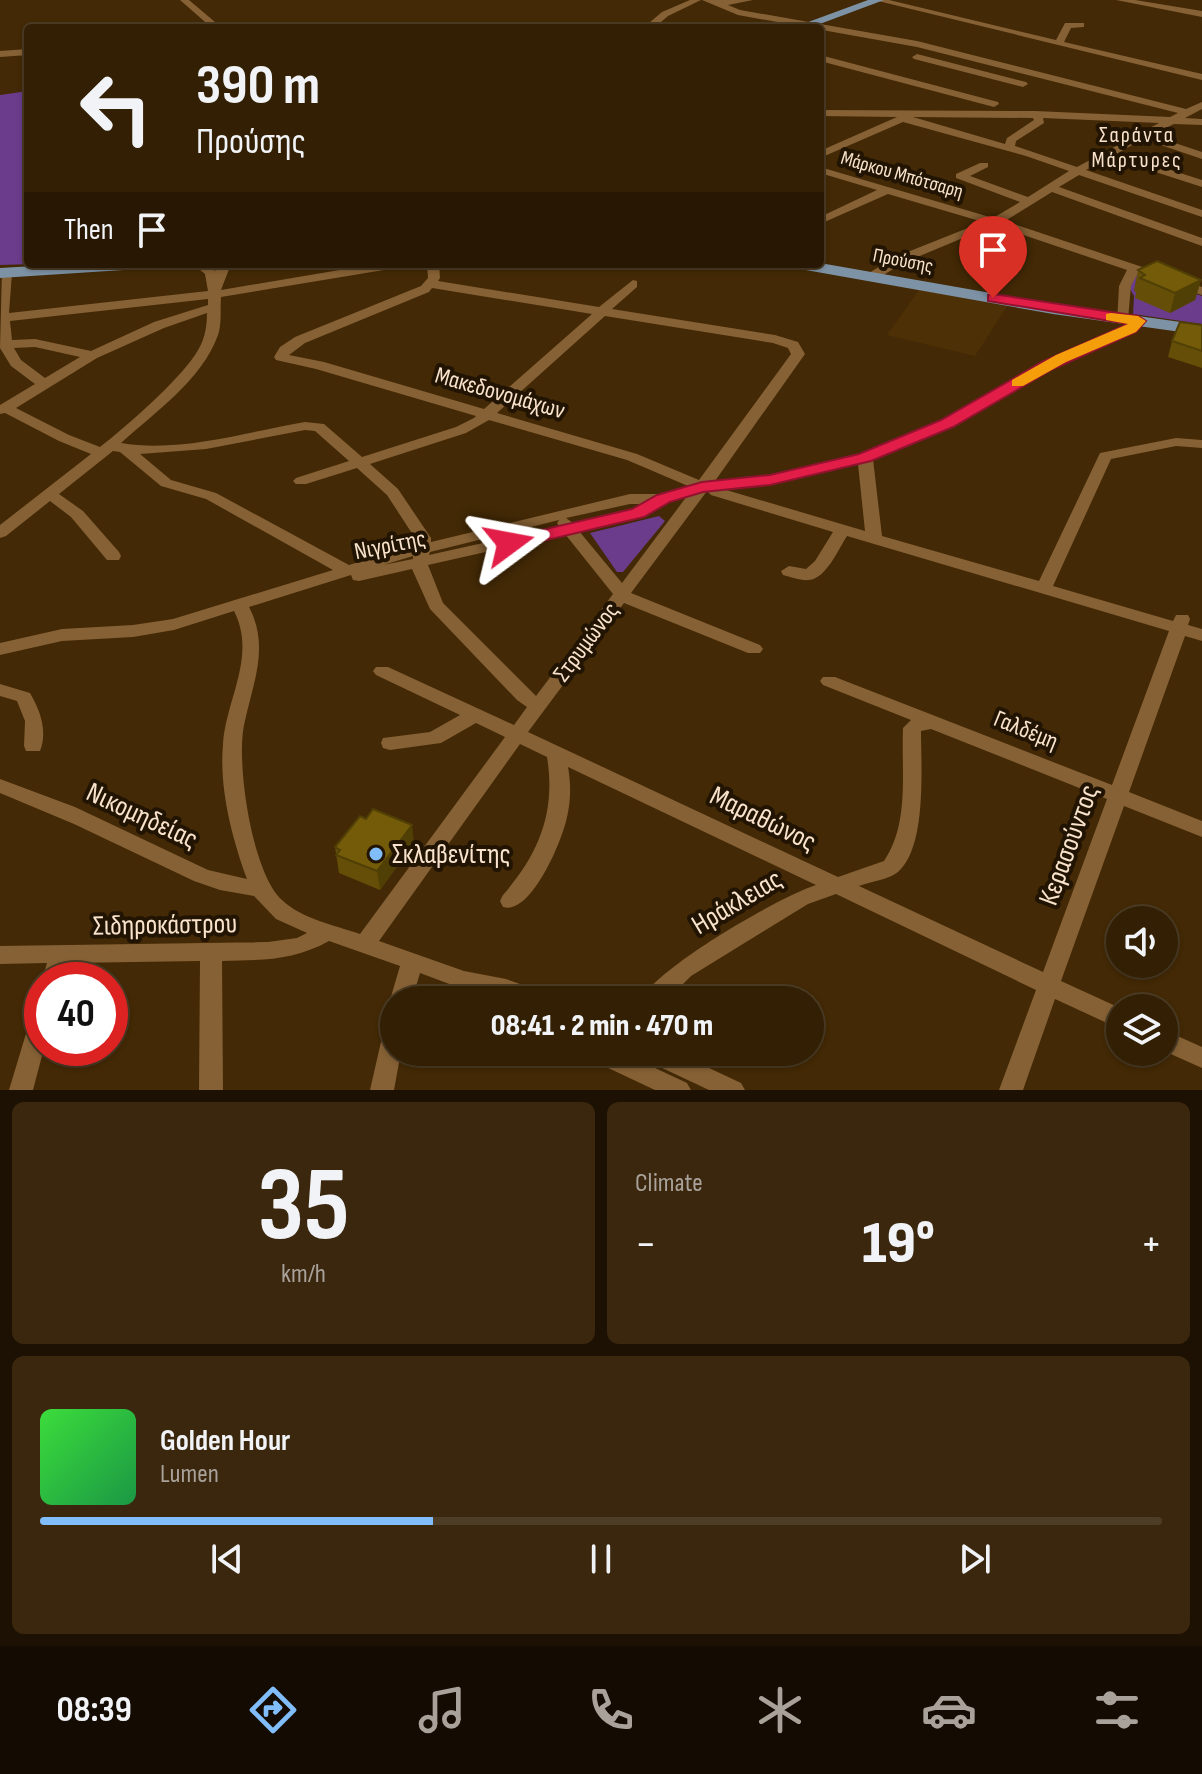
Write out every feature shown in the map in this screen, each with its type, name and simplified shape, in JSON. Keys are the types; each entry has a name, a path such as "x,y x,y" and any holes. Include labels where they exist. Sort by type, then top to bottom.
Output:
{"main road":[{"path":"809,24 878,0"},
{"path":"3,273 79,268"},
{"name":"Προύσης","path":"824,268 1195,329"}],"street":[{"path":"184,0 212,24"},
{"path":"653,24 665,14 697,0"},
{"path":"706,0 738,12 794,24"},
{"path":"716,5 746,0"},
{"path":"878,0 1202,77"},
{"path":"1120,0 1202,14"},
{"path":"1059,43 1068,25 1081,25"},
{"path":"824,29 933,48 1202,122"},
{"path":"863,47 889,38"},
{"path":"906,64 933,48"},
{"path":"0,54 24,52"},
{"path":"917,57 1023,84 1013,89"},
{"path":"824,59 993,103 984,114"},
{"path":"885,76 896,70"},
{"path":"939,90 942,114"},
{"path":"824,101 854,113"},
{"path":"873,276 899,260 995,221 1108,153 1202,105"},
{"path":"824,113 1181,118 1202,128"},
{"path":"1009,148 1011,140 1040,121 1035,114"},
{"path":"824,153 908,116 1078,170 1202,214"},
{"path":"1144,136 1202,156"},
{"path":"1108,153 1202,184"},
{"path":"984,165 960,176 1029,201"},
{"name":"Μάρκου Μπότσαρη","path":"824,171 995,221 1202,291"},
{"path":"1049,187 1202,242"},
{"path":"824,219 887,190"},
{"path":"1130,320 1125,286 1135,267"},
{"path":"204,268 210,272 215,296"},
{"path":"0,533 112,449 202,356 211,338 215,296 224,268"},
{"path":"3,318 215,296 373,268"},
{"path":"433,268 431,284 410,297 297,342 281,357 301,367 483,418 843,529 1046,583 1180,624 1202,635"},
{"path":"3,273 3,343 13,360 43,383"},
{"path":"431,284 604,311"},
{"path":"301,481 461,430 483,418 633,284"},
{"path":"3,409 92,355 215,296"},
{"name":"Στρυμώνος","path":"364,945 517,734 705,488 796,359 796,348 786,342 604,311"},
{"name":"Νιγρίτης","path":"0,649 62,635 146,629 565,522 638,513 663,499 705,488 791,476 865,457 954,420 1047,365 1131,329 1130,320"},
{"path":"3,343 45,345 92,355"},
{"path":"3,409 64,438 112,449 183,446 311,425 319,427 393,492 422,536 421,557 426,587 439,609 470,637 523,696 538,706"},
{"path":"1046,583 1103,457 1111,452 1182,441 1202,444"},
{"path":"112,449 166,483 211,496 347,571"},
{"path":"865,457 878,539"},
{"path":"50,494 77,514 113,556"},
{"path":"565,522 622,595 642,606 754,649"},
{"path":"789,571 809,575 821,564 843,529"},
{"name":"Νιγρίτης","path":"310,585 347,571 421,557"},
{"path":"240,606 250,622 254,640 237,711 231,758 248,847 262,889 283,914 464,980 496,986"},
{"path":"1180,624 1202,625"},
{"name":"Κερασούντος","path":"1011,1090 1180,624"},
{"name":"Μαραθώνος","path":"382,671 832,886 1106,1012"},
{"name":"Γαλδέμη","path":"829,681 1202,829"},
{"path":"0,690 24,697 34,721 33,746"},
{"path":"390,743 434,738 475,715"},
{"name":"Ηράκλειας","path":"666,986 683,970 801,898 885,871 895,862 905,834 912,784 912,731 919,724 932,722"},
{"path":"510,901 539,868 551,841 562,791 556,754"},
{"name":"Νικομηδείας","path":"0,786 108,831 205,879 235,887 262,889"},
{"name":"Σιδηροκάστρου","path":"0,955 290,949 327,932"},
{"path":"211,953 211,1090"},
{"path":"58,962 60,954"},
{"path":"405,986 412,962"},
{"path":"464,980 472,986"},
{"path":"1178,1047 1202,1058"},
{"path":"21,1090 28,1066"},
{"path":"382,1090 387,1066"},
{"path":"632,1066 679,1090"},
{"path":"681,1066 733,1090"}],"shaded area":[{"path":"24,92 24,264 0,265 0,95"},
{"path":"1135,272 1202,296 1202,324 1133,314 1134,296 1130,289"},
{"path":"919,290 1007,306 975,356 887,335"},
{"path":"659,516 665,521 623,572 617,572 590,533"}],"building":[{"path":"1157,261 1201,280 1175,293 1140,278 1145,275 1138,270"},
{"path":"1180,322 1202,325 1202,351 1172,341"},
{"path":"373,809 412,825 377,871 336,855 340,850 335,847 360,816 366,819"}],"slow traffic":[{"path":"1017,383 1061,359 1131,329 1138,321 1111,317"}],"place":[{"name":"Σκλαβενίτης","path":"376,854"}],"district":[{"name":"Σαράντα Μάρτυρες","path":"1137,148"}],"route":[{"path":"509,543 645,511 663,499 702,487 707,489 770,480 865,457 947,424 1047,365 1131,329 1138,321 993,298"}]}
